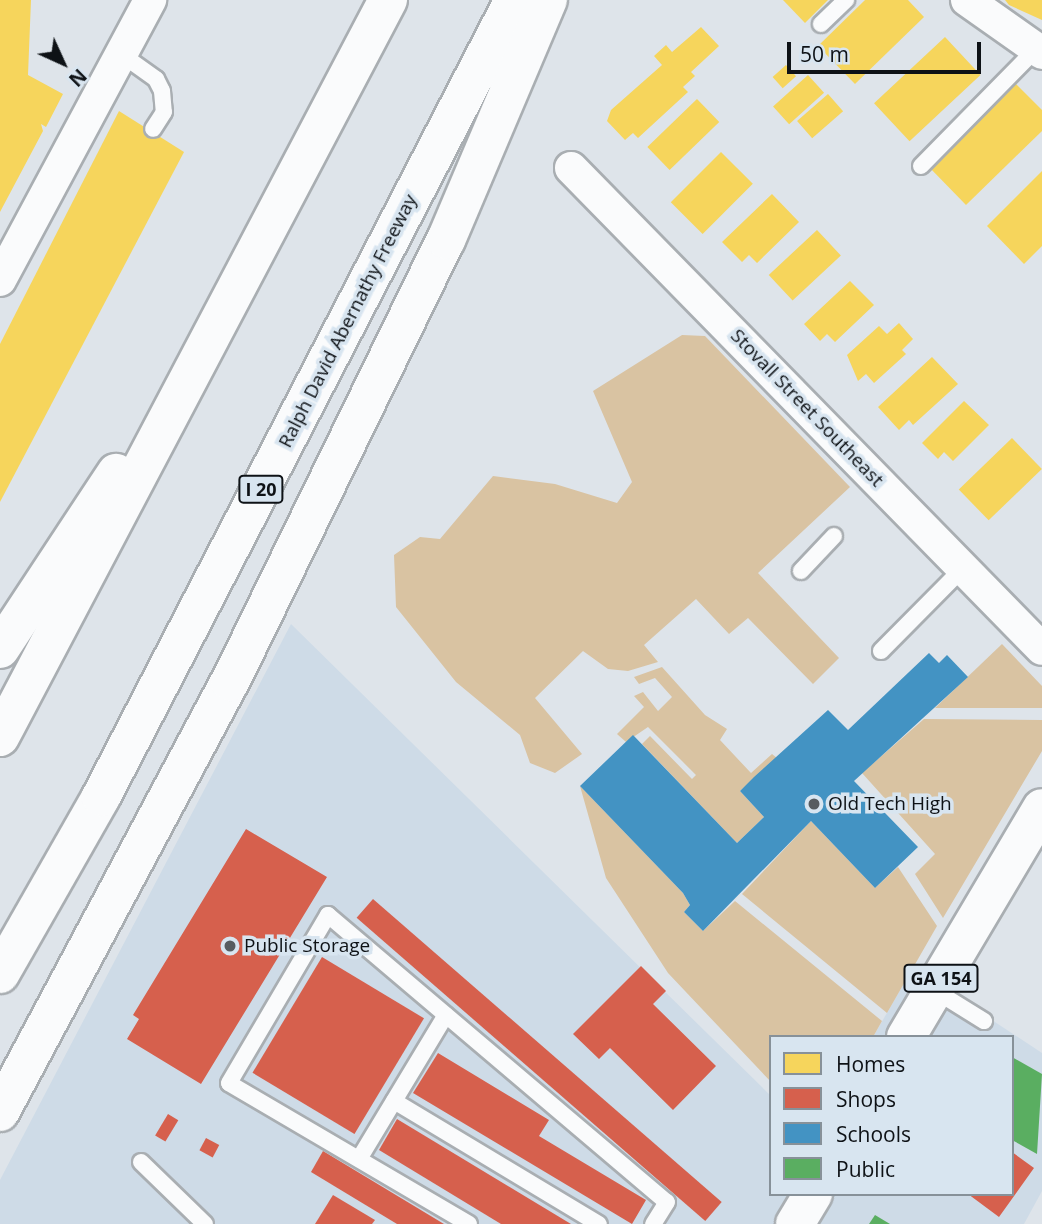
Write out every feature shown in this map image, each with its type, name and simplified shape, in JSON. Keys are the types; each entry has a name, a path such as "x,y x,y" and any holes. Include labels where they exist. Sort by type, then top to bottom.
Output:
{"main road":[{"path":"0,737 245,279 388,0"},
{"name":"Ralph David Abernathy Freeway","path":"0,974 102,797 514,0"},
{"path":"0,1112 230,681 446,240 548,0"},
{"path":"0,649 245,279"},
{"name":"GA 154","path":"907,1035 1042,808"},
{"path":"795,1224 812,1196"}],"street":[{"path":"0,280 150,0"},
{"path":"967,0 1039,51"},
{"name":"Stovall Street Southeast","path":"571,167 1042,649"}],"lane":[{"path":"821,24 846,0"},
{"path":"921,166 1039,51"},
{"path":"121,54 156,79 162,91 164,111 153,130"},
{"path":"801,571 834,536"},
{"path":"881,651 962,568"},
{"path":"469,1224 229,1083 328,915 667,1202 653,1224"},
{"path":"934,990 984,1021"},
{"path":"359,1159 446,1014"},
{"path":"394,1101 598,1224"},
{"path":"141,1162 205,1224"}],"shaded area":[{"path":"682,335 705,336 850,487 758,573 839,658 813,684 748,618 729,634 696,599 644,645 658,662 628,671 608,669 583,651 535,698 582,754 555,773 530,763 520,735 456,682 396,607 394,555 420,537 440,539 493,476 555,484 617,503 632,482 593,391"},
{"path":"291,624 769,1094 769,1196 1014,1196 1014,1035 874,1035 913,968 1042,1053 1042,1191 1024,1224 0,1224 0,1180"},
{"path":"1002,644 1042,686 1042,708 935,708"},
{"path":"662,667 705,715 727,729 720,740 751,773 772,754 777,758 740,791 764,817 737,843 642,744 650,736 692,779 696,775 648,727 626,742 617,734 644,707 634,696 643,692 658,711 672,697 655,678 639,684 634,677"},
{"path":"924,719 1042,720 1042,751 943,918 915,874 935,854 862,773"},
{"path":"580,786 683,893 690,905 684,912 703,931 735,901 882,1021 874,1035 769,1035 769,1080 668,973 606,878"},
{"path":"811,821 875,888 898,867 937,926 887,1013 742,894"}],"building: Homes":[{"path":"0,0 31,0 28,75 63,94 46,127 41,124 43,131 0,212"},
{"path":"783,0 828,0 805,23"},
{"path":"865,0 908,0 924,17 855,84 818,46"},
{"path":"1005,0 1042,0 1042,20 1009,5"},
{"path":"701,27 719,46 691,72 695,76 683,87 688,92 638,138 633,133 625,140 607,121 611,110 662,65 654,56 666,45 672,52"},
{"path":"945,37 980,75 910,141 874,103"},
{"path":"786,65 796,76 783,88 773,77"},
{"path":"808,75 824,93 789,124 773,106"},
{"path":"1015,83 1042,110 1042,131 966,205 929,167"},
{"path":"828,94 843,111 812,138 797,121"},
{"path":"697,99 719,122 670,170 647,147"},
{"path":"119,111 184,152 0,502 0,344"},
{"path":"721,152 753,184 703,234 671,202"},
{"path":"1042,171 1042,246 1024,264 987,226"},
{"path":"772,194 799,222 757,263 749,255 742,262 722,242"},
{"path":"817,230 841,256 793,301 769,275"},
{"path":"850,281 874,305 835,342 827,334 820,341 804,324"},
{"path":"899,323 913,339 902,350 906,354 874,383 866,374 858,381 847,355 879,326 887,334"},
{"path":"932,357 958,384 913,425 909,420 899,430 878,407"},
{"path":"964,401 989,425 953,461 944,452 938,459 922,443"},
{"path":"1012,438 1042,469 989,520 959,489"}],"building: Shops":[{"name":"Public Storage","path":"246,829 327,877 201,1084 127,1039 139,1019 133,1015"},
{"name":"Public Storage","path":"373,899 722,1202 705,1221 357,918"},
{"name":"Public Storage","path":"322,957 424,1018 354,1134 252,1073"},
{"path":"641,966 666,991 653,1004 716,1066 673,1110 610,1048 599,1059 573,1034"},
{"path":"438,1053 549,1120 539,1136 646,1200 632,1224 413,1093"},
{"path":"168,1114 178,1120 165,1142 155,1135"},
{"path":"397,1119 571,1224 501,1224 379,1150"},
{"path":"206,1138 219,1145 213,1157 199,1150"},
{"path":"323,1151 444,1224 397,1224 311,1172"},
{"path":"1014,1153 1034,1168 1014,1196"},
{"path":"333,1195 375,1220 372,1224 315,1224"},
{"path":"971,1196 1014,1196 999,1217"}],"building: Schools":[{"name":"Old Tech High","path":"929,653 939,663 947,655 968,677 854,781 918,847 875,888 811,821 703,931 684,912 690,905 683,893 580,786 633,735 737,843 764,817 740,791 754,777 828,710 848,730"}],"building: Public":[{"path":"1014,1058 1042,1074 1037,1154 1014,1141"},
{"path":"875,1215 890,1224 869,1224"}],"place":[{"name":"Old Tech High","path":"814,804"},
{"name":"Public Storage","path":"230,946"}]}
